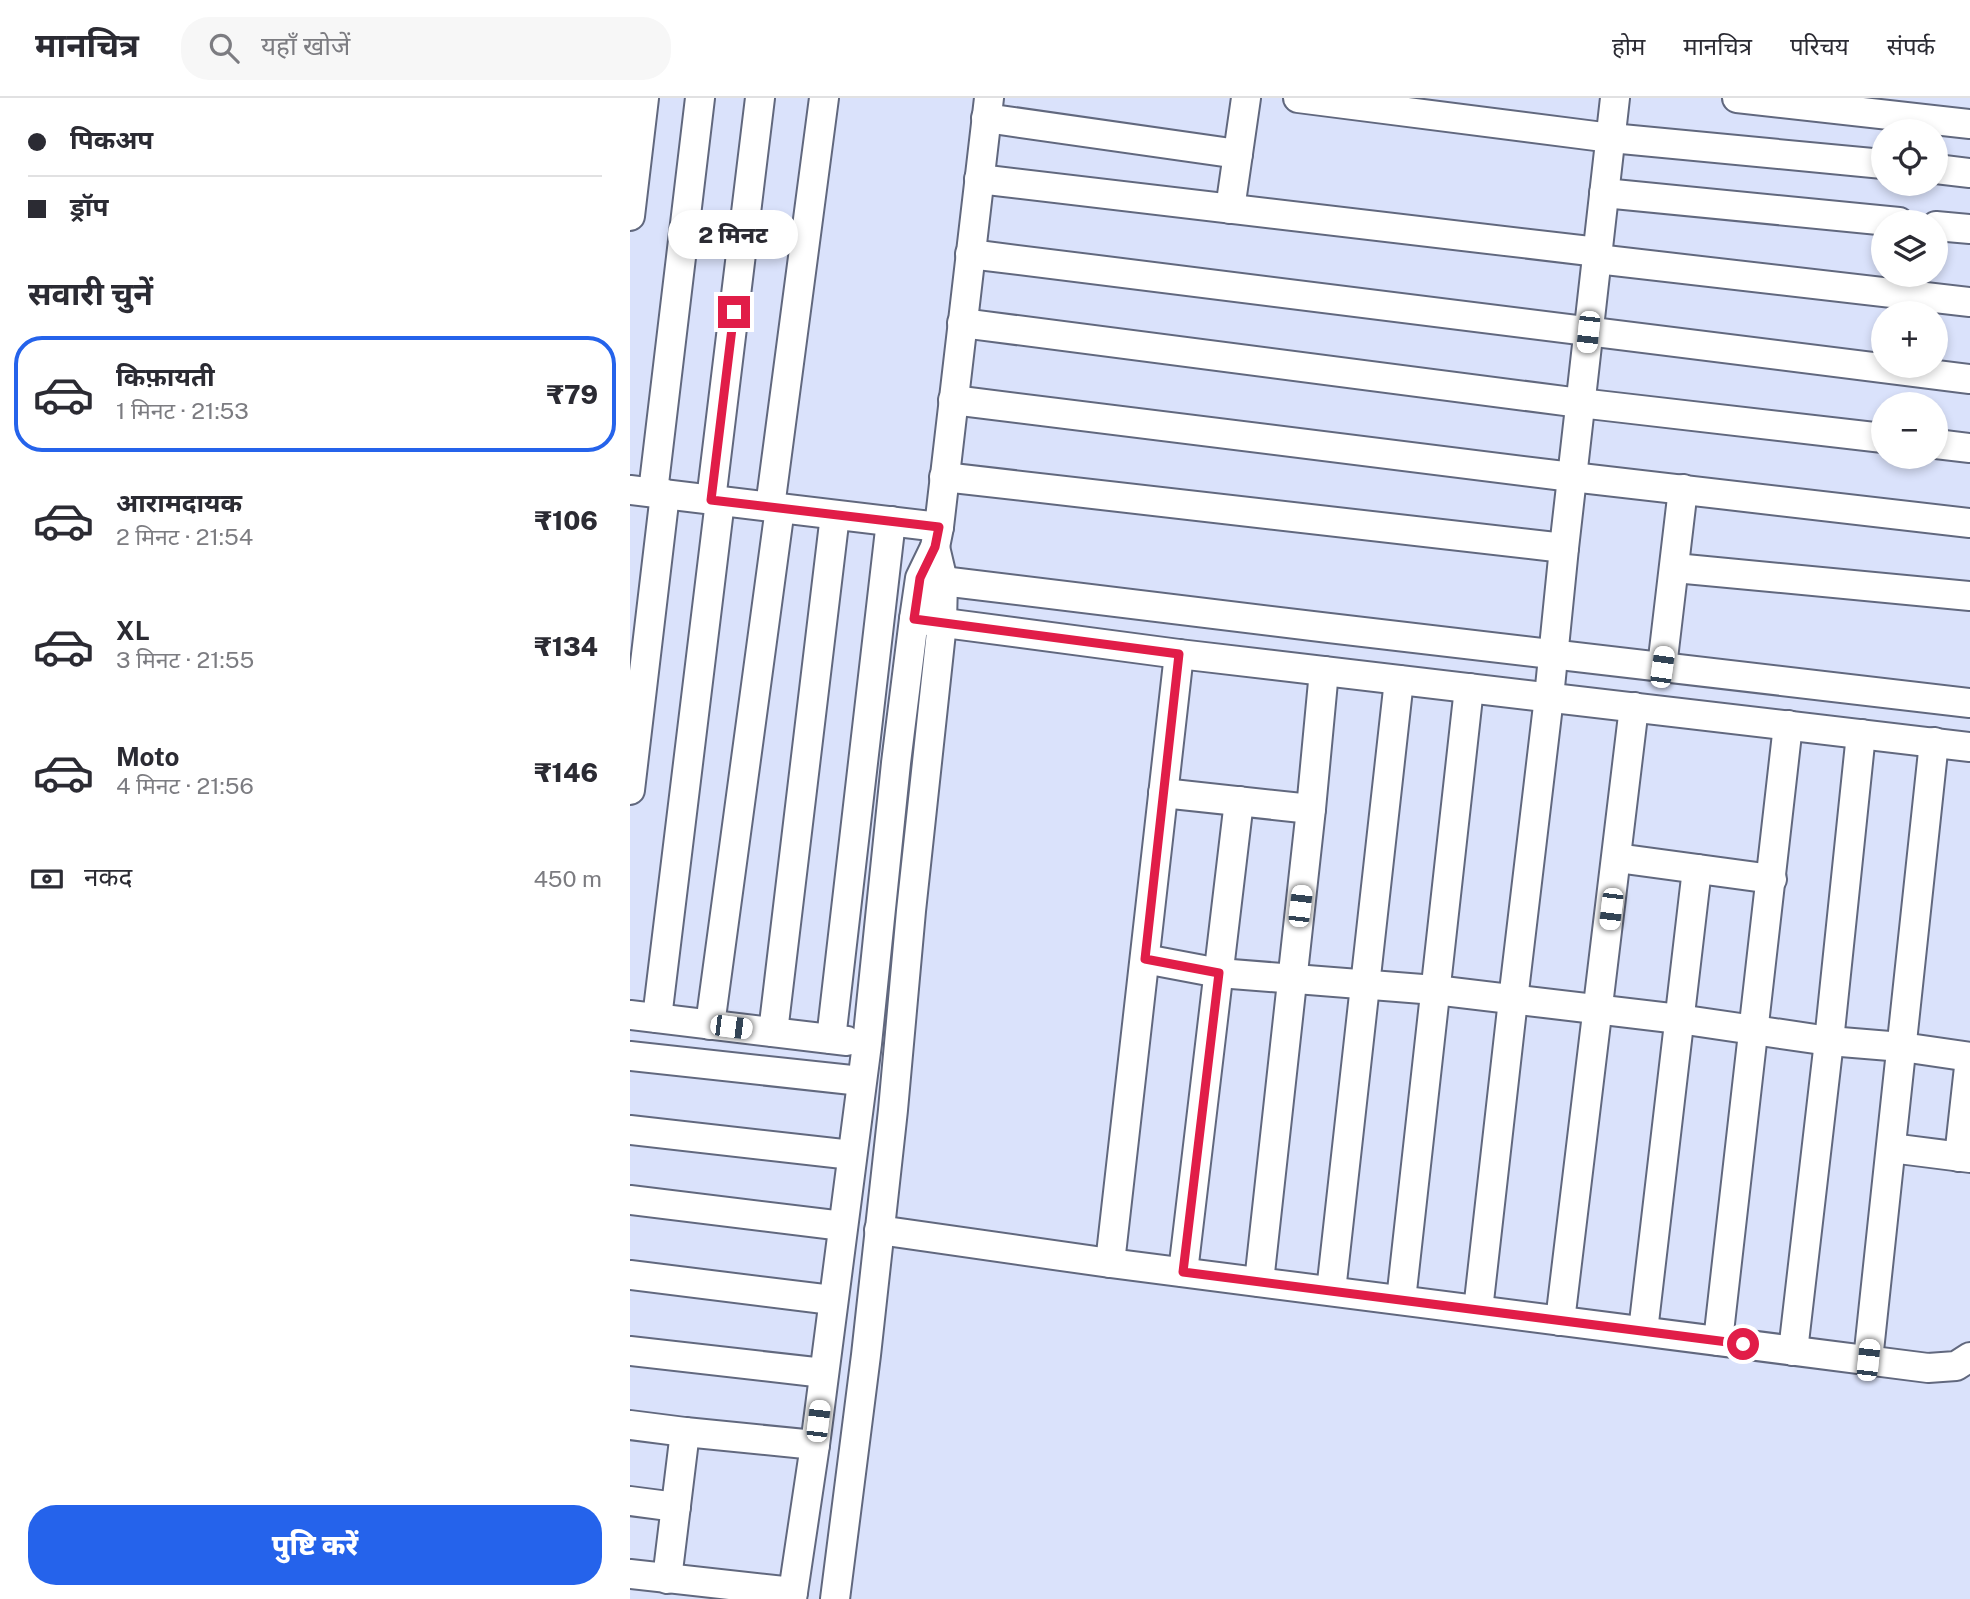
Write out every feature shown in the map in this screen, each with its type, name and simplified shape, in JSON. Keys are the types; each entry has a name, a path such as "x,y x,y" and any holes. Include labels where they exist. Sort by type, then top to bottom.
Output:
{"street":[{"path":"630,216 644,98"},
{"path":"630,790 649,492 700,98"},
{"path":"760,98 716,500 643,1017 899,1046"},
{"path":"710,1024 824,98"},
{"path":"1230,209 1246,98"},
{"path":"1297,98 1611,138 1871,163"},
{"path":"1478,1310 1615,98"},
{"path":"1737,98 1970,124"},
{"path":"630,1574 793,1596 867,1044 914,619 931,580 988,108 1238,154"},
{"path":"1948,170 1970,173"},
{"path":"979,179 1970,302"},
{"path":"1604,193 1871,219"},
{"path":"1948,227 1970,229"},
{"path":"970,254 1970,379"},
{"path":"962,323 1580,404 1871,437"},
{"path":"953,400 1572,477 1970,523"},
{"path":"1948,445 1970,448"},
{"path":"944,477 1564,548"},
{"path":"1662,667 1683,489"},
{"path":"649,492 891,521 937,537"},
{"path":"772,1032 835,515"},
{"path":"831,1039 891,521"},
{"path":"1675,568 1970,596"},
{"path":"835,1599 864,1368 942,623 931,580"},
{"path":"931,580 1970,703"},
{"path":"914,619 1179,654 1970,747"},
{"path":"1110,1263 1179,654"},
{"path":"1259,1282 1324,671"},
{"path":"1331,1291 1399,680"},
{"path":"1401,1300 1469,688"},
{"path":"1560,1321 1634,707"},
{"path":"1718,1341 1788,725"},
{"path":"1793,1351 1861,734"},
{"path":"1868,1360 1934,743"},
{"path":"1163,793 1311,809"},
{"path":"1183,1272 1239,801"},
{"path":"1617,858 1772,879"},
{"path":"1643,1331 1697,869"},
{"path":"1145,959 1219,973 1435,990 1970,1057 1965,1157 1891,1148"},
{"path":"630,1056 861,1081"},
{"path":"630,1130 852,1155"},
{"path":"630,1200 843,1226"},
{"path":"879,1230 1110,1263 1928,1368 1956,1366 1970,1357"},
{"path":"630,1275 832,1300"},
{"path":"630,1351 824,1373"},
{"path":"630,1425 815,1445"},
{"path":"667,1579 685,1433"},
{"path":"630,1501 676,1507"}],"route":[{"path":"734,312 711,500 939,527 935,547 920,578 914,619 1179,654 1145,959 1219,973 1183,1272 1743,1344"}]}
